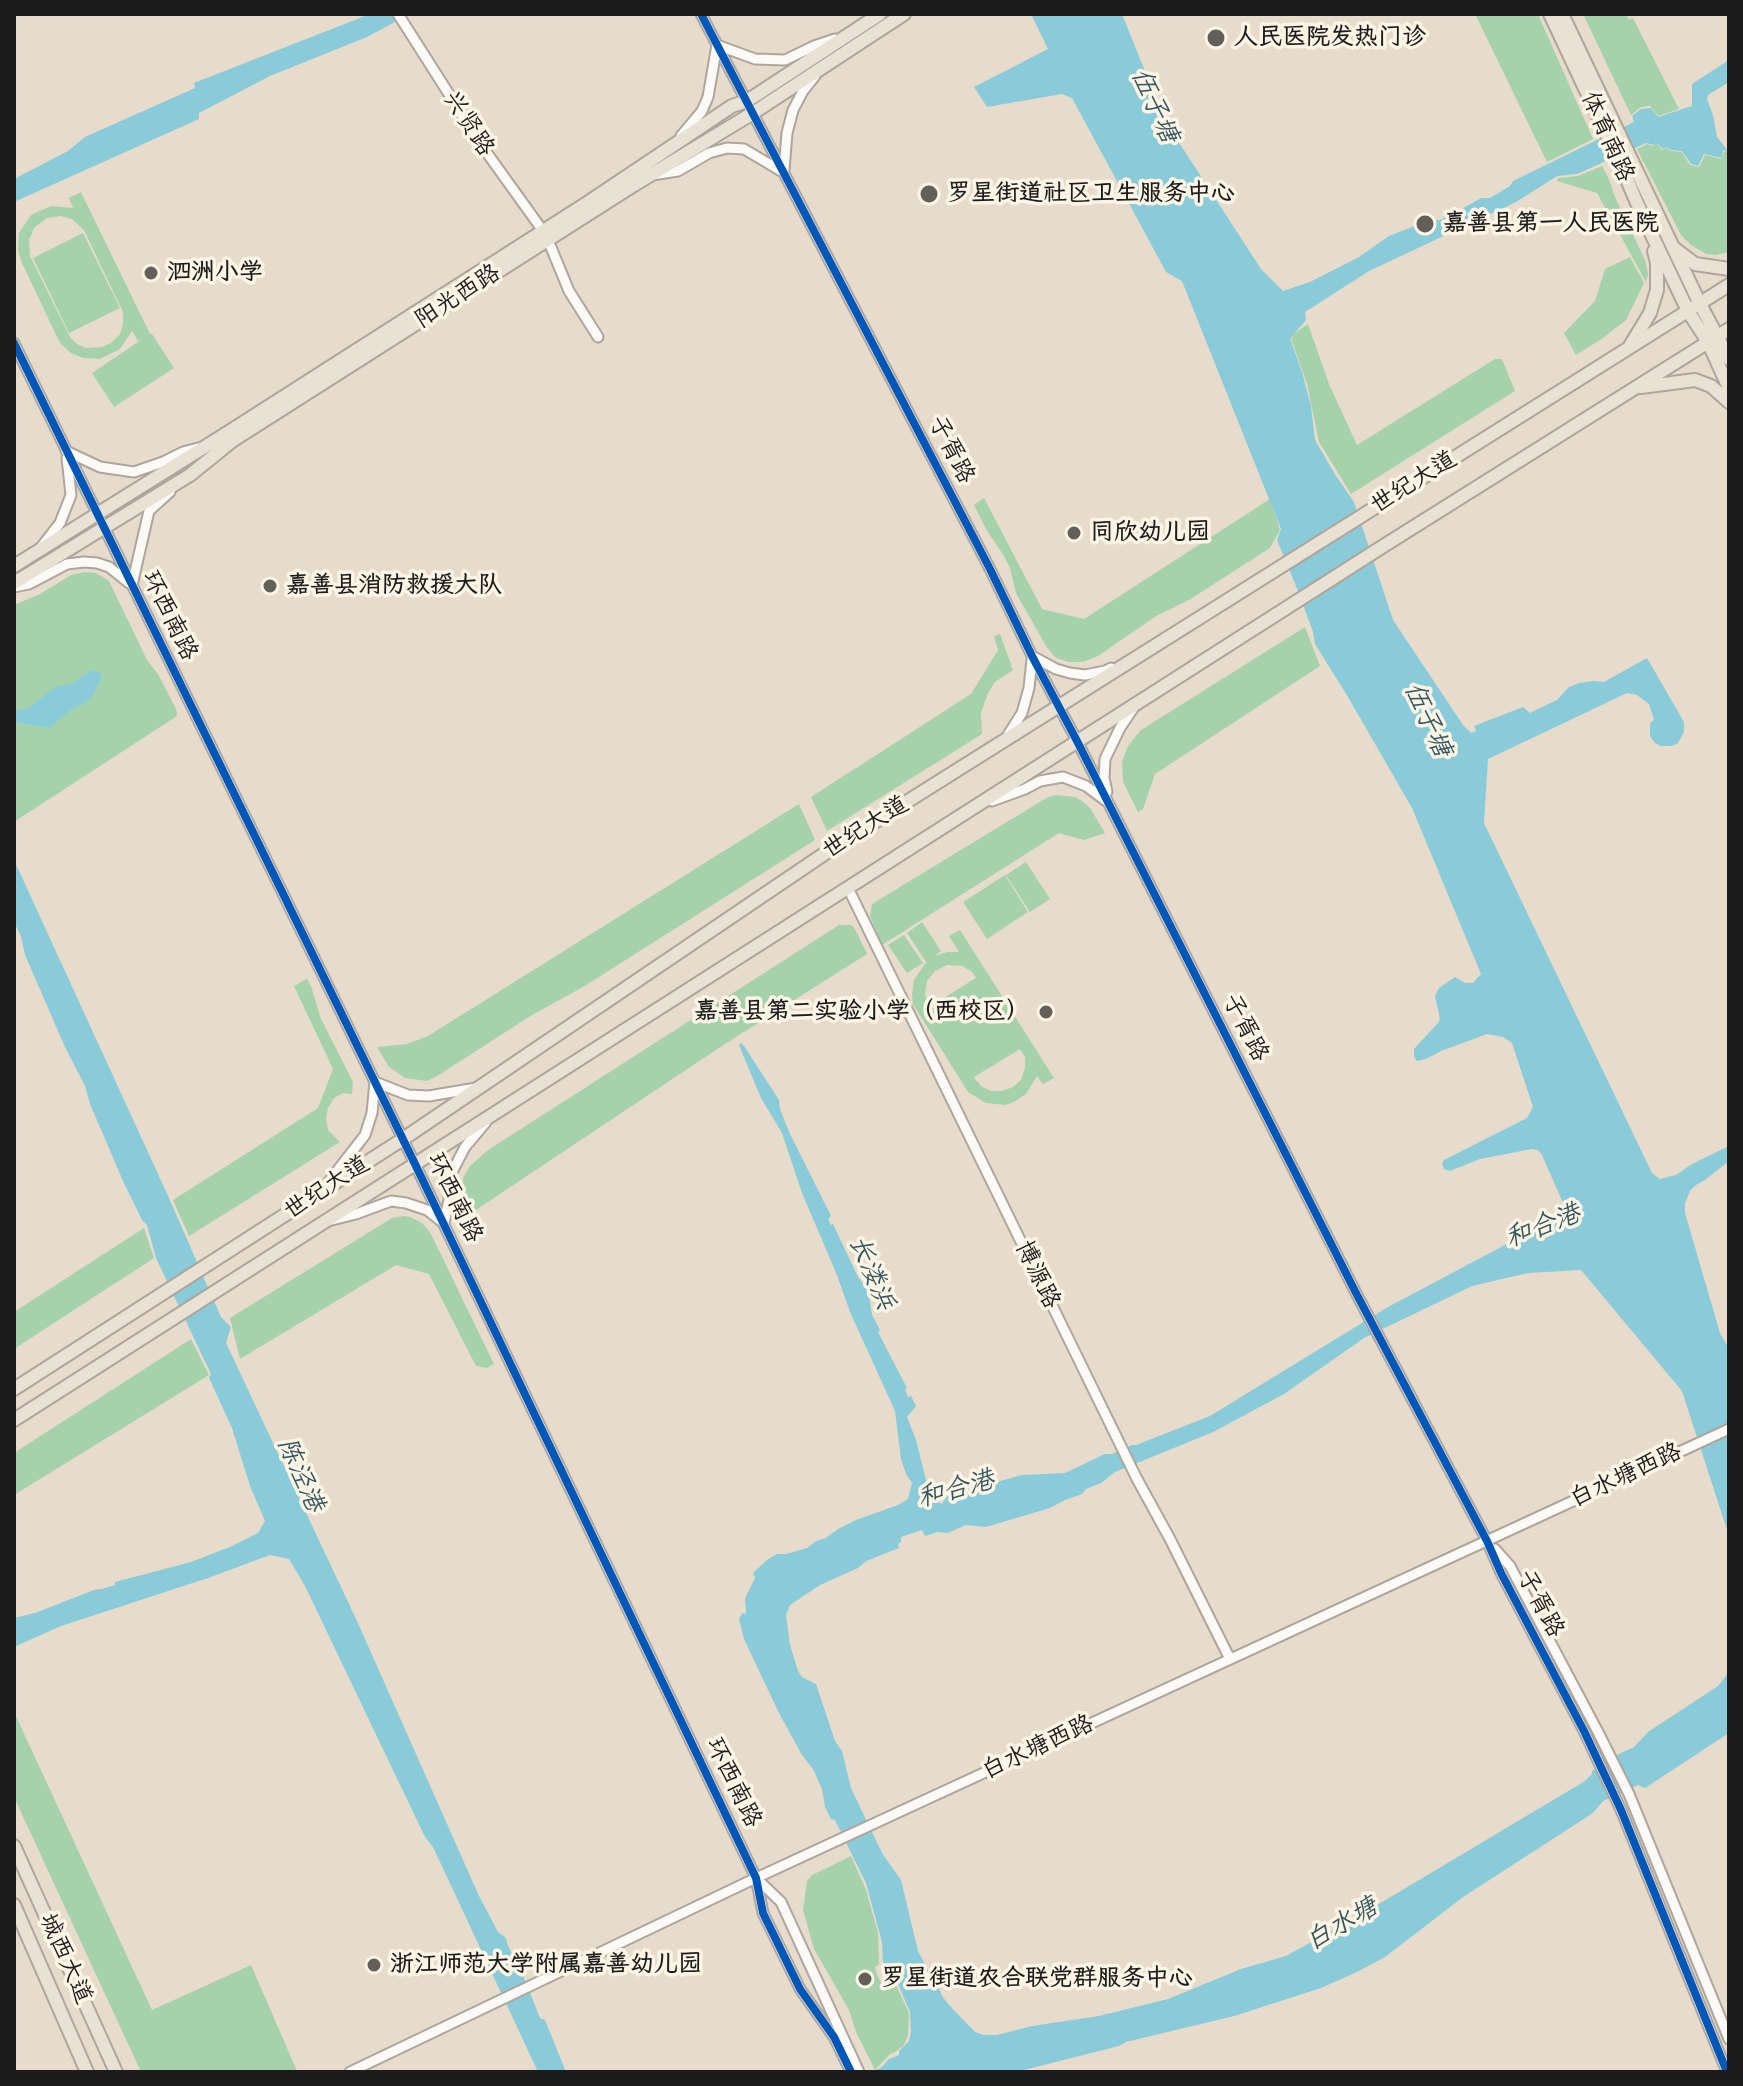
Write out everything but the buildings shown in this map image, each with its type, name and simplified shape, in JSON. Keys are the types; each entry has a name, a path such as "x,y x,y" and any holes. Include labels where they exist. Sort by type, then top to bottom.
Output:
{"main road":[{"name":"阳光西路","path":"14,566 545,236 652,175 880,14"},
{"name":"阳光西路","path":"14,585 190,475 232,441 545,236 732,106 750,107 822,68 904,14"},
{"name":"体育南路","path":"1550,14 1607,122"},
{"name":"体育南路","path":"1562,14 1625,161 1666,232 1729,359"},
{"name":"体育南路","path":"1625,161 1649,229 1688,311 1718,336 1729,388"},
{"path":"1629,348 1650,313 1657,290 1657,263 1649,229"},
{"path":"1666,232 1673,247 1695,264 1729,269"},
{"name":"世纪大道","path":"14,1389 403,1139 830,850 1729,285"},
{"name":"世纪大道","path":"14,1420 1718,336"},
{"path":"1634,388 1695,380 1711,386 1729,402"},
{"name":"城西大道","path":"14,1846 116,2072"},
{"name":"城西大道","path":"14,1905 87,2072"}],"street":[{"name":"子胥路","path":"701,14 990,569 1600,1765 1618,1802 1727,2072"},
{"name":"兴贤路","path":"400,18 482,146 545,236 569,291 598,337"},
{"path":"674,144 702,111 708,97 717,45 755,59 785,60 814,46 846,36"},
{"path":"652,175 678,171 709,153 727,148 744,149 784,173 787,133 793,110 803,91 822,68"},
{"name":"环西南路","path":"14,343 444,1223 756,1878 763,1913 800,1989 837,2035 859,2072"},
{"path":"66,451 100,467 134,472 208,445"},
{"path":"38,550 60,523 71,495 66,451"},
{"path":"14,585 29,584 67,564 84,562 109,567 132,585 149,511 190,475"},
{"path":"1001,743 1022,713 1029,688 1032,656 1056,669 1085,675 1105,671 1150,649"},
{"path":"1109,803 1104,778 1105,759 1136,704"},
{"path":"975,807 1040,781 1063,777 1086,786 1109,803"},
{"name":"博源路","path":"848,888 1137,1479 1230,1659"},
{"path":"322,1190 365,1135 372,1113 375,1082 408,1095 429,1096 479,1087"},
{"path":"324,1222 391,1201 427,1210 444,1223 450,1176 465,1147 495,1113"},
{"name":"白水塘西路","path":"357,2071 756,1878 1729,1429"},
{"name":"子胥路","path":"1487,1541 1510,1566 1629,1794 1729,2039"},
{"name":"环西南路","path":"756,1878 781,1902 828,2002 851,2072"}],"green space":[{"path":"1475,14 1538,14 1593,139 1547,162"},
{"path":"1583,14 1626,14 1629,20 1633,18 1679,109 1658,116 1650,106 1641,107 1631,115"},
{"path":"1656,143 1662,150 1667,148 1682,152 1690,165 1699,167 1705,155 1722,159 1724,151 1729,152 1729,252 1706,254 1681,235 1637,149"},
{"path":"1602,166 1645,260 1646,282 1597,193 1557,181 1558,178 1578,176"},
{"path":"81,192 150,334 174,368 114,407 92,373 144,338 138,341 132,331 120,349 100,359 83,358 71,353 57,337 18,251 19,233 31,215 51,206 73,208 69,198","holes":["60,216 72,219 84,230 123,312 120,334 102,347 86,348 70,337 30,256 29,240 34,228 47,218"]},
{"path":"83,233 120,308 69,333 33,258"},
{"path":"1630,257 1644,283 1626,320 1576,355 1564,333 1595,301 1605,269"},
{"path":"1308,324 1329,384 1357,445 1495,359 1502,359 1515,391 1351,494 1319,442 1307,384 1291,339"},
{"path":"984,498 1042,609 1084,619 1270,499 1280,530 1270,548 1189,600 1156,616 1098,656 1083,662 1069,662 1056,658 1046,646 1016,593 1010,568 974,505"},
{"path":"96,573 109,581 177,716 14,822 14,605 71,575"},
{"path":"1305,627 1320,666 1155,774 1143,809 1138,812 1123,782 1122,762 1128,746 1141,730"},
{"path":"1000,634 1013,670 995,682 988,693 981,713 982,734 827,831 811,797 971,694 998,650 994,636"},
{"path":"1057,795 1082,801 1090,808 1105,833 1084,840 1059,833 882,945 870,916 872,904 1048,797"},
{"path":"799,804 815,840 434,1078 427,1081 405,1078 389,1067 377,1047 407,1044 428,1036"},
{"path":"1026,862 1050,899 1030,912 1006,875"},
{"path":"1005,875 1028,912 987,939 963,902"},
{"path":"922,922 941,951 935,956 959,952 949,936 960,930 1054,1078 1043,1084 1037,1076 1026,1094 1005,1105 986,1103 968,1092 913,1004 914,980 926,962 907,933","holes":["947,965 962,966 976,978 929,1007 925,994 927,981 935,971","1020,1049 1025,1057 1025,1068 1021,1080 1013,1087 992,1091 982,1087 975,1079"]},
{"path":"839,925 851,925 855,929 867,954 725,1044 467,1216 463,1178 470,1166 488,1150"},
{"path":"904,935 923,963 907,973 888,945"},
{"path":"307,979 321,1019 353,1082 352,1094 343,1093 334,1098 328,1108 328,1130 340,1142 189,1236 173,1200 318,1108 333,1069 294,986"},
{"path":"403,1216 422,1223 430,1232 494,1364 487,1368 476,1366 429,1274 396,1265 240,1359 230,1318 392,1218"},
{"path":"144,1228 154,1258 14,1349 14,1312"},
{"path":"191,1339 209,1375 14,1495 14,1453"},
{"path":"14,1712 152,2010 251,1965 297,2071 141,2072 14,1797"},
{"path":"851,1856 866,1890 878,1933 877,1975 885,1990 895,1983 909,2013 908,2035 904,2045 875,2070 849,2010 814,1949 803,1910 807,1881 812,1875"}],"water":[{"path":"370,14 410,14 367,37 270,76 199,113 199,119 14,202 14,179 68,151 85,137 195,88 194,83"},
{"path":"1031,14 1122,14 1165,121 1261,269 1283,291 1310,282 1359,257 1389,236 1430,220 1440,220 1452,214 1457,207 1460,210 1481,198 1490,198 1513,181 1634,122 1632,116 1641,109 1651,108 1658,117 1692,106 1692,84 1729,60 1729,82 1708,95 1707,99 1717,137 1728,151 1723,150 1722,158 1704,154 1698,166 1691,164 1682,151 1646,143 1577,174 1557,176 1516,202 1369,271 1305,312 1306,320 1290,339 1311,406 1315,440 1354,502 1393,620 1471,733 1476,731 1474,726 1523,707 1530,713 1557,700 1569,687 1593,681 1604,682 1647,658 1684,722 1684,732 1678,743 1660,746 1650,736 1650,723 1654,720 1649,704 1637,695 1627,693 1488,759 1484,823 1652,1173 1660,1179 1676,1175 1729,1146 1729,1161 1690,1191 1685,1213 1720,1333 1729,1349 1729,1536 1682,1391 1581,1270 1528,1273 1472,1286 1364,1338 1284,1394 1213,1432 1115,1472 1082,1494 1050,1508 986,1527 966,1525 948,1533 937,1532 925,1536 922,1530 901,1537 899,1548 820,1585 790,1605 786,1615 798,1671 802,1677 816,1684 835,1741 842,1751 851,1788 882,1853 901,1880 918,1951 942,1996 975,2032 984,2035 1099,2016 1168,1999 1241,1969 1286,1956 1585,1781 1592,1771 1634,1747 1648,1732 1718,1686 1729,1672 1729,1733 1645,1788 1638,1785 1603,1801 1593,1813 1463,1897 1385,1957 1321,1988 1234,2016 1016,2072 872,2072 899,2055 909,2041 910,2012 890,1965 883,1963 882,1942 866,1883 835,1820 831,1819 825,1807 822,1789 813,1769 779,1713 744,1639 739,1619 742,1613 746,1614 745,1598 755,1578 753,1573 767,1560 777,1554 807,1548 856,1520 898,1505 908,1499 912,1483 901,1459 895,1411 850,1312 802,1193 782,1133 761,1098 739,1045 744,1046 779,1100 790,1134 831,1216 828,1219 868,1290 872,1315 880,1330 878,1332 907,1388 908,1397 911,1396 916,1406 907,1417 927,1484 922,1486 942,1504 947,1496 975,1492 986,1485 1022,1475 1065,1473 1105,1454 1210,1416 1388,1307 1503,1246 1556,1213 1563,1203 1538,1150 1480,1159 1450,1171 1444,1169 1444,1160 1527,1118 1533,1107 1512,1043 1503,1037 1487,1034 1426,1059 1417,1061 1414,1057 1414,1049 1440,1019 1435,996 1439,988 1455,977 1465,983 1473,983 1481,974 1412,808 1315,644 1277,540 1281,529 1182,281 1166,272 1072,98 1062,94 987,107 974,87 1048,49"},
{"path":"92,670 102,677 93,695 49,728 14,722 14,711 29,708 55,687 71,684"},
{"path":"14,860 221,1317 231,1327 226,1343 357,1621 479,1896 498,1932 506,1938 566,2072 538,2072 433,1847 425,1837 305,1586 289,1559 270,1555 61,1626 14,1647 14,1618 115,1585 115,1582 191,1562 258,1533 265,1521 250,1486 232,1428 209,1378 211,1374 156,1258 147,1225 123,1181 85,1086 25,955 14,922"}],"cycle path":[{"path":"701,14 990,569 1357,1295 1584,1731 1621,1810 1727,2072"},
{"path":"14,343 415,1164 756,1878 763,1913 800,1989 834,2037 851,2072"}],"place":[{"name":"人民医院发热门诊","path":"1216,38"},
{"name":"罗星街道社区卫生服务中心","path":"929,194"},
{"name":"嘉善县第一人民医院","path":"1425,224"},
{"name":"泗洲小学","path":"151,273"},
{"name":"同欣幼儿园","path":"1074,533"},
{"name":"嘉善县消防救援大队","path":"270,586"},
{"name":"嘉善县第二实验小学（西校区）","path":"1046,1012"},
{"name":"浙江师范大学附属嘉善幼儿园","path":"374,1965"},
{"name":"罗星街道农合联党群服务中心","path":"865,1979"}],"water label":[{"name":"伍子塘","path":"1154,106"},
{"name":"伍子塘","path":"1427,720"},
{"name":"和合港","path":"1543,1227"},
{"name":"长溇浜","path":"871,1273"},
{"name":"陈泾港","path":"300,1475"},
{"name":"和合港","path":"956,1490"},
{"name":"白水塘","path":"1342,1925"}]}
